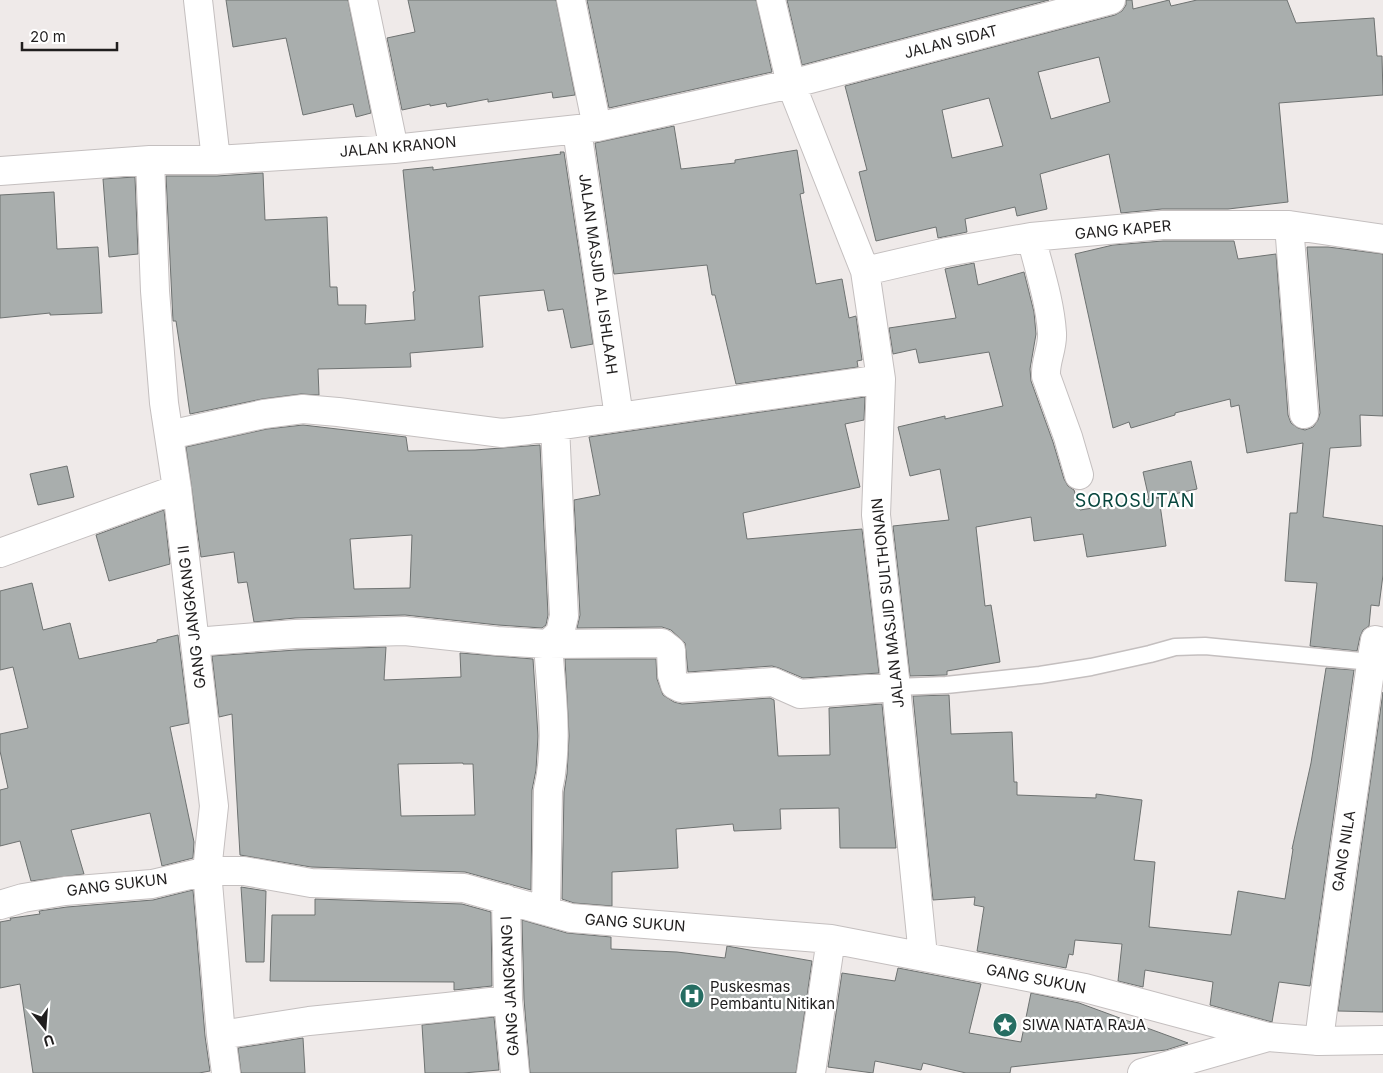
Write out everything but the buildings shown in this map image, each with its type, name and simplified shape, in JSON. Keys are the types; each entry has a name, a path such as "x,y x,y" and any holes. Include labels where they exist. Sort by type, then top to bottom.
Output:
{"street":[{"path":"198,0 216,160"},
{"path":"363,0 394,148"},
{"name":"JALAN MASJID AL ISHLAAH","path":"571,0 620,417"},
{"name":"JALAN MASJID SULTHONAIN","path":"771,0 791,84 865,271 881,379 876,515 896,687 923,956"},
{"name":"JALAN SIDAT","path":"791,84 1064,6 1111,0"},
{"name":"JALAN KRANON","path":"0,171 150,160 216,160 394,148 587,129 791,84"},
{"name":"GANG JANGKANG II","path":"150,160 156,300 164,403 177,488 214,806 207,871 226,1073"},
{"name":"GANG KAPER","path":"865,271 947,252 1032,237 1162,225 1289,225 1383,239"},
{"path":"1289,225 1304,414"},
{"path":"1032,237 1052,332 1052,344 1046,366 1046,376 1068,437 1079,475"},
{"path":"169,435 264,414 303,410 338,412 502,432 881,379"},
{"path":"548,644 560,633 564,616 555,426"},
{"path":"0,553 177,488"},
{"path":"195,642 295,634 405,631 497,641 548,644 662,643 671,650 672,674 675,685 682,688 773,682 800,694 896,687"},
{"path":"546,911 548,790 551,778 553,745 548,644"},
{"name":"GANG NILA","path":"1319,1041 1331,940 1377,652"},
{"name":"GANG SUKUN","path":"0,905 23,898 65,891 152,884 207,871 244,871 311,883 464,888 571,918 831,939 923,956 1085,988 1268,1037"},
{"name":"GANG JANGKANG I","path":"506,899 508,1000 515,1073"},
{"path":"811,1073 831,939"},
{"path":"221,1035 309,1020 508,1000"},
{"path":"1142,1073 1268,1037 1319,1041 1383,1040"}],"lane":[{"path":"896,687 946,686 1040,676 1091,667 1175,647 1206,646 1377,652"}],"place":[{"name":"Puskesmas Pembantu Nitikan","path":"692,996"},
{"name":"SIWA NATA RAJA","path":"1005,1025"}],"district":[{"name":"SOROSUTAN","path":"1135,501"}]}
